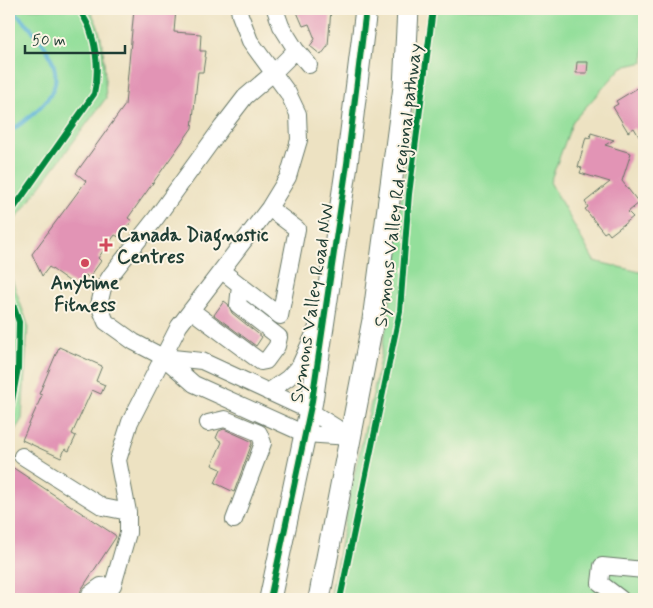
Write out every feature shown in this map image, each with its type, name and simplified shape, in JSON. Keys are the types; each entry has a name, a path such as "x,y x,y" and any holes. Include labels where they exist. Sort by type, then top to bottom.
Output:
{"main road":[{"name":"Symons Valley Road NW","path":"270,599 310,411 347,164 366,9"},
{"path":"319,599 373,320 404,87 408,9"},
{"path":"404,87 423,9"}],"lane":[{"path":"102,593 128,533 128,512 118,460 130,422 179,326 222,271 288,177 299,140 298,114 288,93 272,74 250,41 239,9"},
{"path":"275,9 281,26 296,50 309,65"},
{"path":"296,50 239,104 103,288 99,305 106,322 134,342 164,357 194,384 305,434 350,437"},
{"path":"191,310 261,362 266,361 277,346 280,316 297,229 268,208"},
{"path":"222,271 280,316"},
{"path":"240,285 238,305 279,337"},
{"path":"268,392 288,378 300,364 326,307"},
{"path":"164,357 202,361 310,411 350,437"},
{"path":"208,423 225,419 259,433 263,443 234,520"},
{"path":"22,456 103,507 128,512"},
{"path":"621,599 600,583 602,566 644,570"}],"green space":[{"path":"9,9 89,9 99,29 104,63 106,98 9,228"},
{"path":"431,9 644,9 644,62 622,67 573,121 550,182 594,261 644,273 644,599 330,599 352,484 373,395 390,307 399,213"},
{"path":"9,271 28,325 22,419 9,440"}],"building":[{"path":"134,9 176,9 174,32 201,34 200,51 206,51 203,72 198,72 192,128 128,218 132,221 119,237 115,235 98,258 101,261 89,278 86,275 76,286 49,267 42,276 32,254 86,181 76,173 125,105"},
{"path":"304,9 331,9 328,46 321,55 310,46 315,39 309,24 303,26 297,12"},
{"path":"577,62 588,62 587,73 576,73"},
{"path":"644,84 644,145 634,128 628,132 613,107 618,104 616,101"},
{"path":"591,133 614,140 605,145 631,153 622,181 639,203 628,212 633,217 610,235 607,231 604,233 585,209 588,207 585,202 610,182 580,173 582,168 578,167 586,137 590,138"},
{"path":"224,301 228,304 232,313 262,337 256,346 214,315"},
{"path":"59,347 102,366 96,381 105,385 101,394 92,390 72,434 76,436 69,451 65,449 61,458 22,440 42,395 39,394"},
{"path":"224,429 252,443 234,492 215,483 221,469 212,465 222,442 216,438 219,431"},
{"path":"9,465 115,535 116,537 81,590 80,595 82,599 9,599"}],"waterway":[{"path":"9,132 40,108 50,96 55,79 54,67 44,45 36,34 11,9"}],"cycle path":[{"path":"9,215 94,94 97,70 94,46 89,27 79,9"},
{"path":"270,599 312,401 347,164 366,9"},
{"name":"Symons Valley Rd regional pathway","path":"340,599 400,311 409,194 433,9"},
{"path":"9,293 19,322 18,368 9,417"}],"place":[{"name":"Canada Diagnostic Centres","path":"106,245"},
{"name":"Anytime Fitness","path":"85,263"}]}
